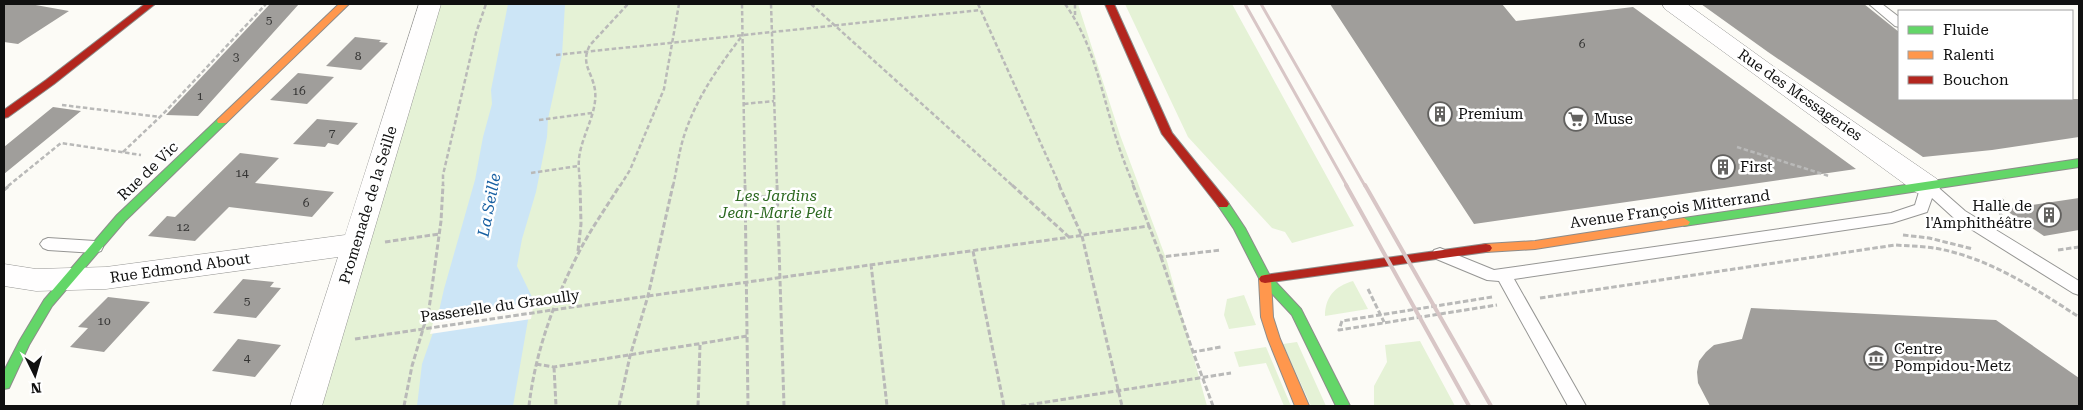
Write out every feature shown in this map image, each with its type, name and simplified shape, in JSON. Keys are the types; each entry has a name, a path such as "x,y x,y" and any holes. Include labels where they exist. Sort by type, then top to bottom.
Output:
{"street":[{"path":"4,115 50,82 150,4"},
{"name":"Rue de Vic","path":"4,384 24,343 48,303 95,247 128,211 344,4"},
{"name":"Promenade de la Seille","path":"306,406 367,243 430,4"},
{"path":"1110,4 1164,128 1183,156 1211,186 1226,207 1265,279 1297,312 1343,406"},
{"name":"Rue des Messageries","path":"1673,4 1768,74 1927,186"},
{"name":"Avenue François Mitterrand","path":"1265,279 1475,249 1535,245 2079,163"},
{"name":"Rue Edmond About","path":"4,276 66,281 106,278 367,243"},
{"path":"1265,279 1266,317 1302,406"}],"lane":[{"path":"1875,4 1898,22"},
{"path":"1439,254 1493,276 1503,275 1892,218 1922,208 1927,186 1960,215 2079,289"},
{"path":"48,244 95,247"},
{"path":"1503,275 1577,406"}],"path":[{"path":"123,152 160,117 266,4"},
{"path":"404,406 412,366 429,309 440,234 444,175 476,33 486,4"},
{"path":"578,253 581,224 581,192 578,166 581,146 592,113 595,90 585,59 586,52 590,45 628,4"},
{"path":"529,406 536,364 544,333 578,253 630,170 664,89 679,4"},
{"path":"742,4 748,282 748,406"},
{"path":"771,4 784,406"},
{"path":"811,4 1070,238"},
{"path":"978,4 1082,236 1122,406"},
{"path":"1065,4 1075,15 1095,64 1115,136 1162,257 1213,406"},
{"path":"1075,4 1075,15"},
{"path":"556,56 980,10"},
{"path":"619,406 630,356 648,296 685,133 703,92 722,62 742,36"},
{"path":"744,104 774,101"},
{"path":"62,105 160,117"},
{"path":"539,120 592,113"},
{"path":"4,190 61,143 141,155"},
{"path":"1736,147 1838,179"},
{"path":"531,173 578,166"},
{"path":"746,199 777,195"},
{"path":"2005,223 1997,206 2006,196"},
{"name":"Passerelle du Graoully","path":"355,338 1149,226"},
{"path":"367,243 440,234"},
{"path":"1901,235 1929,238 1978,250"},
{"path":"1516,298 1339,330 1342,321 1381,314 1516,298 1895,245 1934,248 1970,258 2028,285 2079,317"},
{"path":"2050,252 2079,247"},
{"path":"1162,257 1224,250"},
{"path":"973,251 1004,406"},
{"path":"871,264 887,406"},
{"path":"1364,280 1384,322"},
{"path":"536,364 554,366 630,356 747,336"},
{"path":"698,406 700,345"},
{"path":"1193,352 1221,347"},
{"path":"554,366 556,406"},
{"path":"1021,406 1231,374"}],"green space":[{"name":"Les Jardins Jean-Marie Pelt","path":"440,4 1078,4 1120,135 1167,261 1207,406 315,406"},
{"path":"1125,4 1232,4 1354,226 1292,243 1285,232 1272,228 1188,137"},
{"path":"1353,281 1368,309 1325,316 1325,309 1332,293 1341,286"},
{"path":"1244,295 1256,325 1229,329 1224,315 1227,299"},
{"path":"1420,341 1455,406 1374,406 1374,386 1387,362 1385,345"},
{"path":"1297,342 1326,406 1311,406 1283,344"},
{"path":"1266,347 1291,406 1284,406 1266,363 1239,367 1234,352"}],"water":[{"name":"La Seille","path":"508,4 565,4 562,55 548,119 547,137 536,192 522,239 517,266 532,297 513,406 417,406 422,364 436,324 475,180 483,137 492,104 491,90"}],"pier":[{"path":"534,302 531,319 430,334 435,315"}],"building":[{"path":"4,4 30,4 69,11 18,44 4,42"},
{"path":"270,4 299,4 198,116 166,115"},
{"name":"Muse","path":"1330,4 1502,4 1516,21 1633,7 1856,169 1474,224"},
{"path":"1701,4 1864,4 1898,31 1898,100 2079,99 2079,137 1992,150 1923,157 1768,52"},
{"path":"355,37 381,40 379,42 388,43 361,70 326,66"},
{"path":"298,73 334,77 307,104 270,100"},
{"path":"53,107 81,111 4,174 4,147"},
{"path":"317,119 358,123 338,145 328,143 325,147 293,144"},
{"path":"240,153 279,158 255,183 334,192 312,217 229,207 195,241 148,236 167,216 175,217"},
{"name":"Halle de l'Amphithéâtre","path":"2079,198 2079,230 2044,236 2004,209"},
{"path":"243,279 274,282 270,287 281,288 256,318 213,313"},
{"path":"108,297 150,302 104,352 70,347 88,328 78,327"},
{"name":"Centre Pompidou-Metz","path":"1751,308 1996,320 2079,378 2079,406 1710,406 1698,383 1699,361 1714,345 1742,339"},
{"path":"238,339 281,345 255,377 212,371"}],"railway":[{"path":"1245,4 1347,186"},
{"path":"1261,4 1365,186"},
{"path":"1346,185 1469,406"},
{"path":"1365,185 1491,406"}],"traffic: fast":[{"path":"4,384 24,343 48,303 121,218 222,121"},
{"path":"1684,222 2079,163"},
{"path":"1223,204 1239,228 1265,279 1297,312 1343,406"}],"traffic: slow":[{"path":"222,121 344,4"},
{"path":"1486,248 1535,245 1684,222"},
{"path":"1265,279 1267,317 1274,339 1302,406"}],"traffic: jam":[{"path":"4,115 50,82 150,4"},
{"path":"1109,4 1167,134 1223,204"},
{"path":"1265,279 1486,248"}],"place":[{"name":"Premium","path":"1440,114"},
{"name":"Muse","path":"1576,119"},
{"name":"First","path":"1723,167"},
{"name":"Halle de l'Amphithéâtre","path":"2049,215"},
{"name":"Centre Pompidou-Metz","path":"1876,358"}]}
